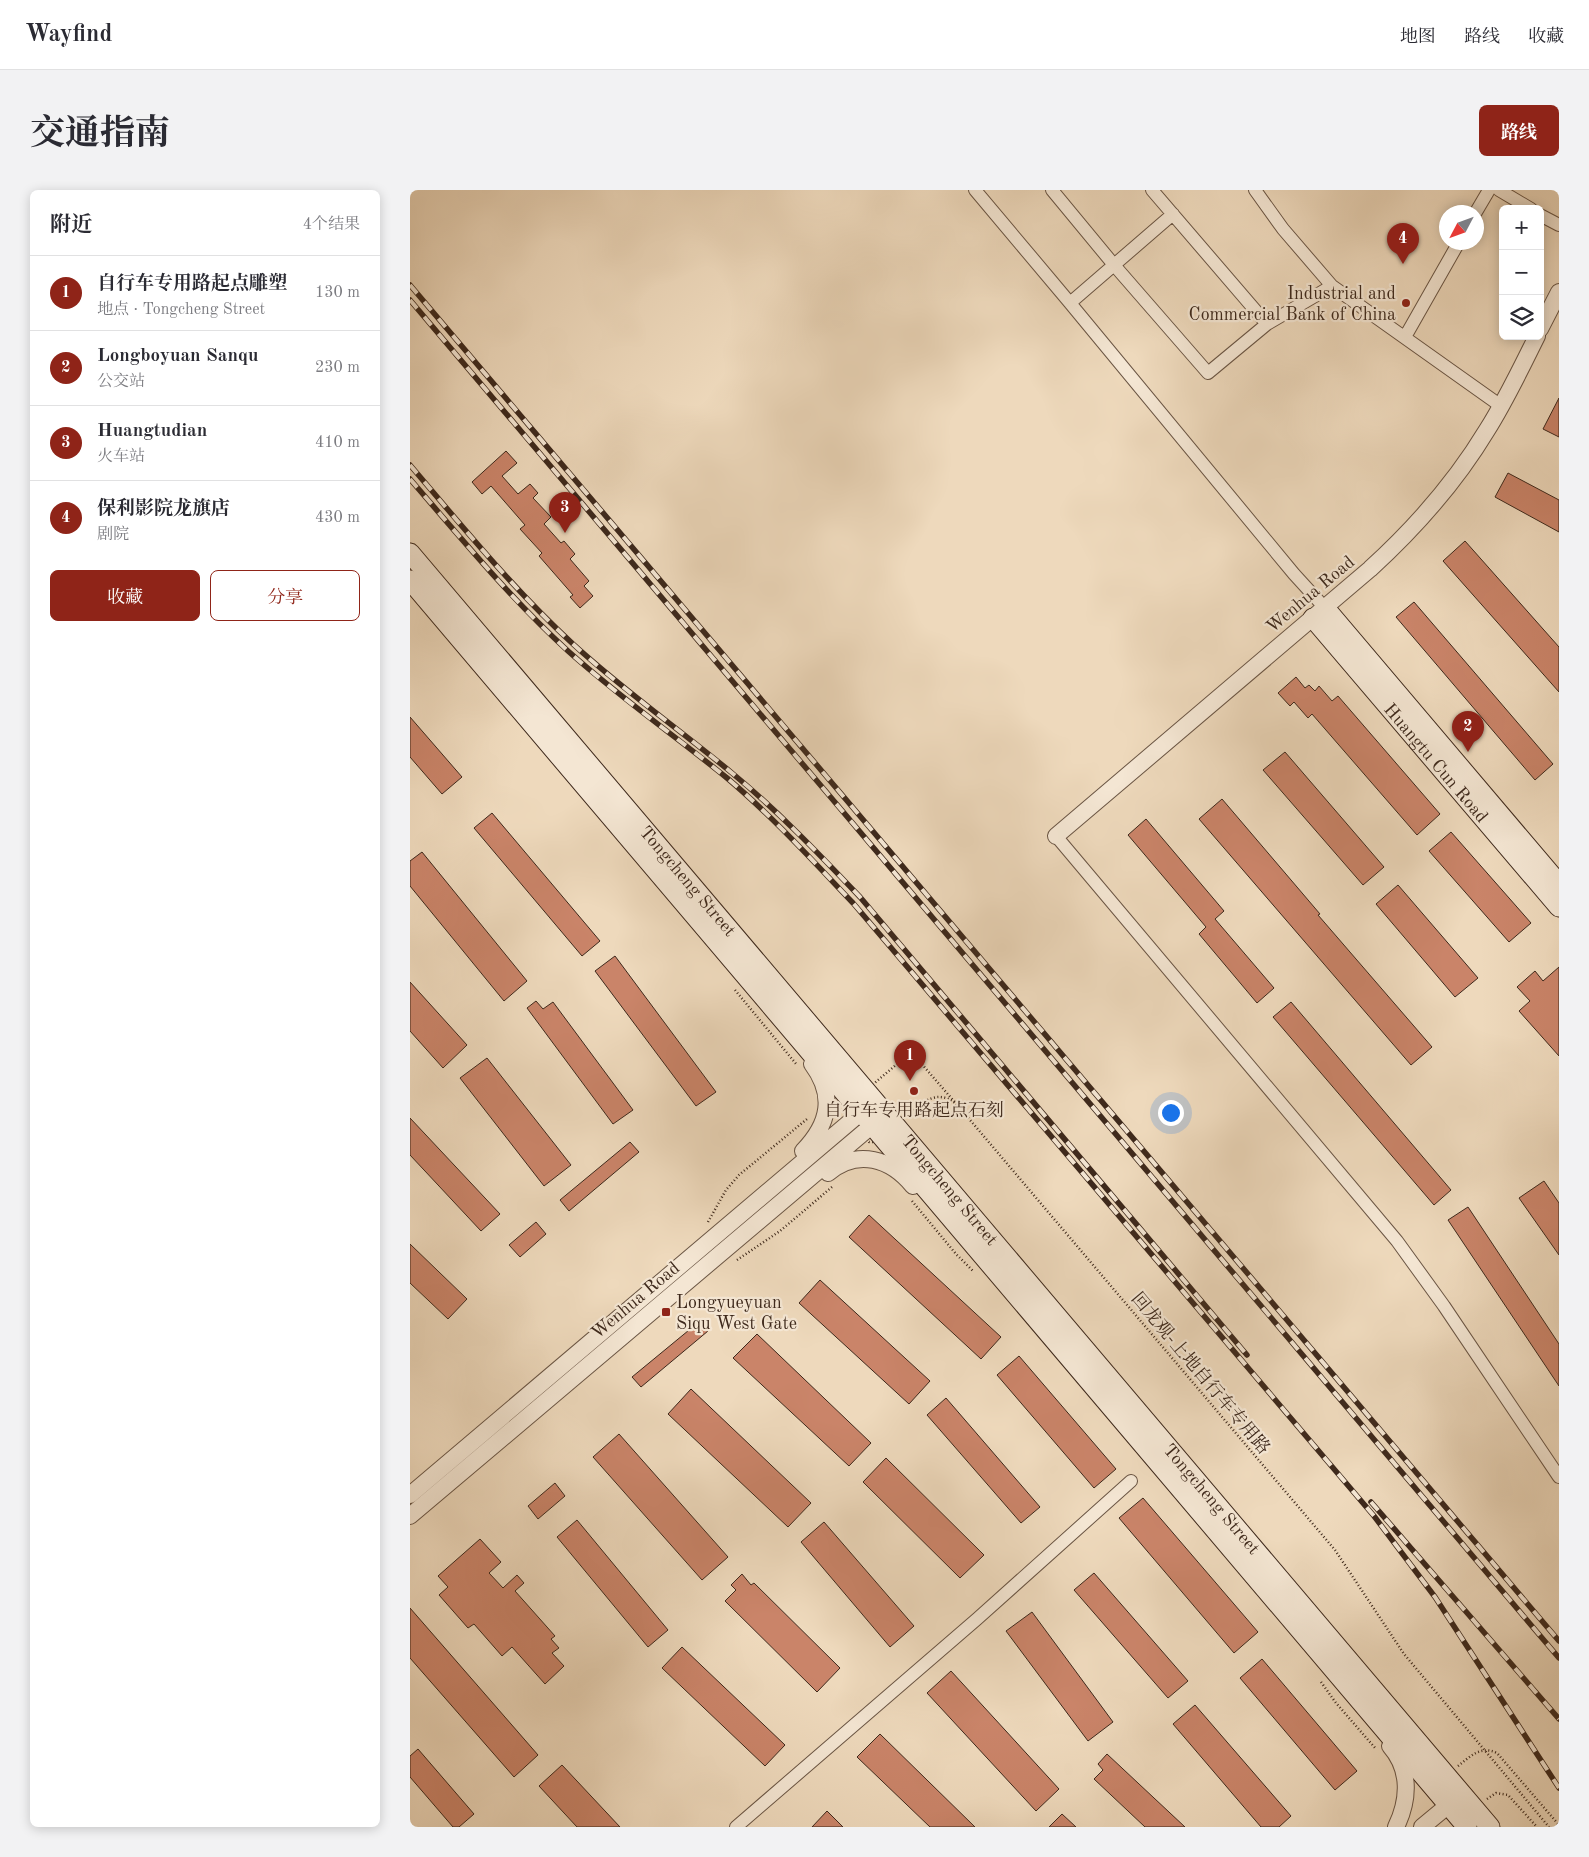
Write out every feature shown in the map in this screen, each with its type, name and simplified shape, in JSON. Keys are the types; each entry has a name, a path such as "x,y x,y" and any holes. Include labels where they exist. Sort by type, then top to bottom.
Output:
{"main road":[{"name":"Tongcheng Street","path":"410,553 873,1113 1455,1799 1468,1827"},
{"name":"Tongcheng Street","path":"410,580 733,961 873,1113 998,1273 1307,1638 1455,1799 1490,1827"},
{"name":"Huangtu Cun Road","path":"1319,613 1559,884"},
{"name":"Huangtu Cun Road","path":"1319,613 1559,907"}],"street":[{"path":"974,190 1294,574 1319,613"},
{"path":"1052,190 1208,373 1267,324 1332,286"},
{"path":"1152,190 1267,324"},
{"path":"1255,190 1283,229 1332,286 1501,406"},
{"path":"1480,205 1489,190"},
{"path":"1499,190 1523,205"},
{"path":"1070,303 1173,214"},
{"path":"1544,216 1559,225"},
{"path":"1405,337 1454,250"},
{"path":"1544,321 1559,292"},
{"name":"Wenhua Road","path":"1056,836 1375,565 1419,521 1463,467 1501,406 1535,340"},
{"path":"1056,836 1397,1241 1444,1306 1559,1476"},
{"path":"733,961 770,1014 818,1072 826,1088 827,1097 825,1119 815,1138 750,1207"},
{"name":"Wenhua Road","path":"410,1496 750,1207 873,1113"},
{"name":"Wenhua Road","path":"410,1516 713,1260 873,1113"},
{"path":"713,1260 764,1226 831,1170 850,1161 875,1160 901,1172 944,1221 998,1273"},
{"path":"736,1827 977,1619 1131,1482"},
{"path":"1307,1638 1335,1682 1393,1750 1402,1764 1406,1778 1406,1792 1403,1809 1396,1827"},
{"path":"1422,1827 1455,1799"}],"path":[{"path":"734,989 799,1067"},
{"name":"回龙观-上地自行车专用路","path":"878,1080 904,1058 914,1058 920,1062 1335,1550 1404,1654 1549,1827"},
{"path":"908,1115 922,1103 936,1097 951,1100 960,1107"},
{"path":"702,1228 726,1190 740,1175 801,1125 810,1114"},
{"path":"735,1261 780,1231 838,1182"},
{"path":"908,1196 956,1254 977,1275"},
{"path":"1321,1681 1336,1703 1381,1755"},
{"path":"1459,1765 1477,1752 1493,1751 1501,1756 1559,1825"},
{"path":"1487,1800 1496,1793 1511,1797 1537,1827"}],"building":[{"path":"1559,398 1559,437 1543,429"},
{"path":"506,451 517,463 502,476 518,494 530,484 538,493 533,498 551,517 544,524 561,543 564,541 575,554 570,559 589,581 584,586 593,596 580,608 570,597 573,595 539,556 542,553 520,529 525,525 491,486 482,494 472,482"},
{"path":"1508,473 1559,500 1559,532 1495,497"},
{"path":"1465,541 1559,647 1559,692 1443,561"},
{"path":"1414,602 1553,764 1535,780 1396,617"},
{"path":"1296,677 1305,688 1309,685 1315,691 1319,686 1332,701 1338,696 1440,814 1417,835 1312,714 1308,718 1294,702 1290,706 1278,693"},
{"path":"410,717 462,777 442,794 410,757"},
{"path":"1285,752 1384,867 1363,885 1263,770"},
{"path":"1222,799 1320,914 1318,915 1432,1047 1411,1065 1199,819"},
{"path":"492,813 600,941 582,956 474,828"},
{"path":"1146,819 1224,911 1215,919 1274,988 1257,1003 1199,934 1206,927 1128,835"},
{"path":"1451,832 1531,923 1509,942 1429,851"},
{"path":"422,852 527,981 504,1001 410,886 410,861"},
{"path":"1398,885 1478,978 1455,997 1376,904"},
{"path":"615,956 716,1092 696,1106 595,971"},
{"path":"1559,967 1559,1056 1519,1011 1530,1001 1517,987 1535,971 1543,981"},
{"path":"410,982 467,1045 443,1068 410,1031"},
{"path":"536,1001 543,1009 553,1002 633,1110 613,1124 527,1008"},
{"path":"1291,1002 1451,1190 1434,1205 1273,1017"},
{"path":"487,1058 571,1165 544,1186 460,1078"},
{"path":"410,1118 500,1214 481,1231 410,1155"},
{"path":"630,1142 639,1152 569,1211 560,1200"},
{"path":"1544,1181 1559,1203 1559,1255 1519,1198"},
{"path":"1468,1207 1559,1344 1559,1386 1448,1220"},
{"path":"869,1215 1001,1337 981,1359 849,1237"},
{"path":"536,1222 546,1234 520,1257 509,1245"},
{"path":"410,1244 467,1299 448,1319 410,1283"},
{"path":"820,1280 930,1381 909,1404 799,1303"},
{"path":"700,1321 708,1331 641,1387 632,1377"},
{"path":"757,1334 871,1443 849,1466 733,1358"},
{"path":"1019,1356 1116,1469 1094,1488 997,1375"},
{"path":"691,1389 811,1503 788,1527 668,1414"},
{"path":"946,1398 1040,1507 1021,1523 927,1415"},
{"path":"619,1434 728,1557 702,1580 593,1457"},
{"path":"886,1458 984,1555 960,1578 863,1482"},
{"path":"555,1483 565,1496 538,1519 528,1506"},
{"path":"1143,1498 1258,1632 1234,1653 1119,1518"},
{"path":"577,1520 668,1630 648,1647 557,1537"},
{"path":"824,1522 914,1626 890,1647 801,1542"},
{"path":"480,1539 501,1562 489,1573 503,1588 517,1575 524,1583 515,1591 555,1636 551,1639 559,1648 552,1653 564,1666 545,1684 512,1647 502,1656 474,1624 468,1628 439,1595 448,1587 438,1576"},
{"path":"1094,1573 1188,1681 1168,1698 1074,1590"},
{"path":"742,1574 751,1585 754,1583 840,1668 817,1692 725,1601 736,1590 731,1585"},
{"path":"410,1608 538,1755 514,1777 410,1658"},
{"path":"1032,1612 1113,1722 1088,1741 1006,1631"},
{"path":"682,1647 785,1745 765,1766 662,1668"},
{"path":"1262,1659 1357,1771 1335,1790 1240,1678"},
{"path":"951,1671 1059,1789 1036,1811 927,1693"},
{"path":"1195,1705 1291,1816 1279,1827 1261,1827 1173,1724"},
{"path":"880,1734 975,1827 930,1827 857,1757"},
{"path":"418,1749 474,1814 459,1827 453,1827 410,1777 410,1756"},
{"path":"1107,1754 1185,1827 1145,1827 1094,1779 1103,1770 1098,1764"},
{"path":"562,1765 620,1827 577,1827 539,1786"},
{"path":"827,1811 843,1827 812,1827"},
{"path":"1062,1814 1076,1827 1049,1827"}],"railway":[{"path":"410,285 1559,1641"},
{"path":"410,300 1559,1658"},
{"path":"410,465 488,557 551,623 611,677 766,802 860,897 1247,1355"},
{"path":"410,479 486,567 547,631 606,684 744,793 792,839 853,903 1374,1516 1435,1597 1559,1788"},
{"path":"1371,1502 1559,1719"}],"place":[{"name":"保利影院龙旗店","path":"1403,264"},
{"name":"Industrial and Commercial Bank of China","path":"1406,303"},
{"name":"Huangtudian","path":"565,533"},
{"name":"Longboyuan Sanqu","path":"1468,752"},
{"name":"自行车专用路起点雕塑","path":"910,1081"},
{"name":"自行车专用路起点石刻","path":"914,1091"},
{"name":"Longyueyuan Siqu West Gate","path":"666,1312"}]}
